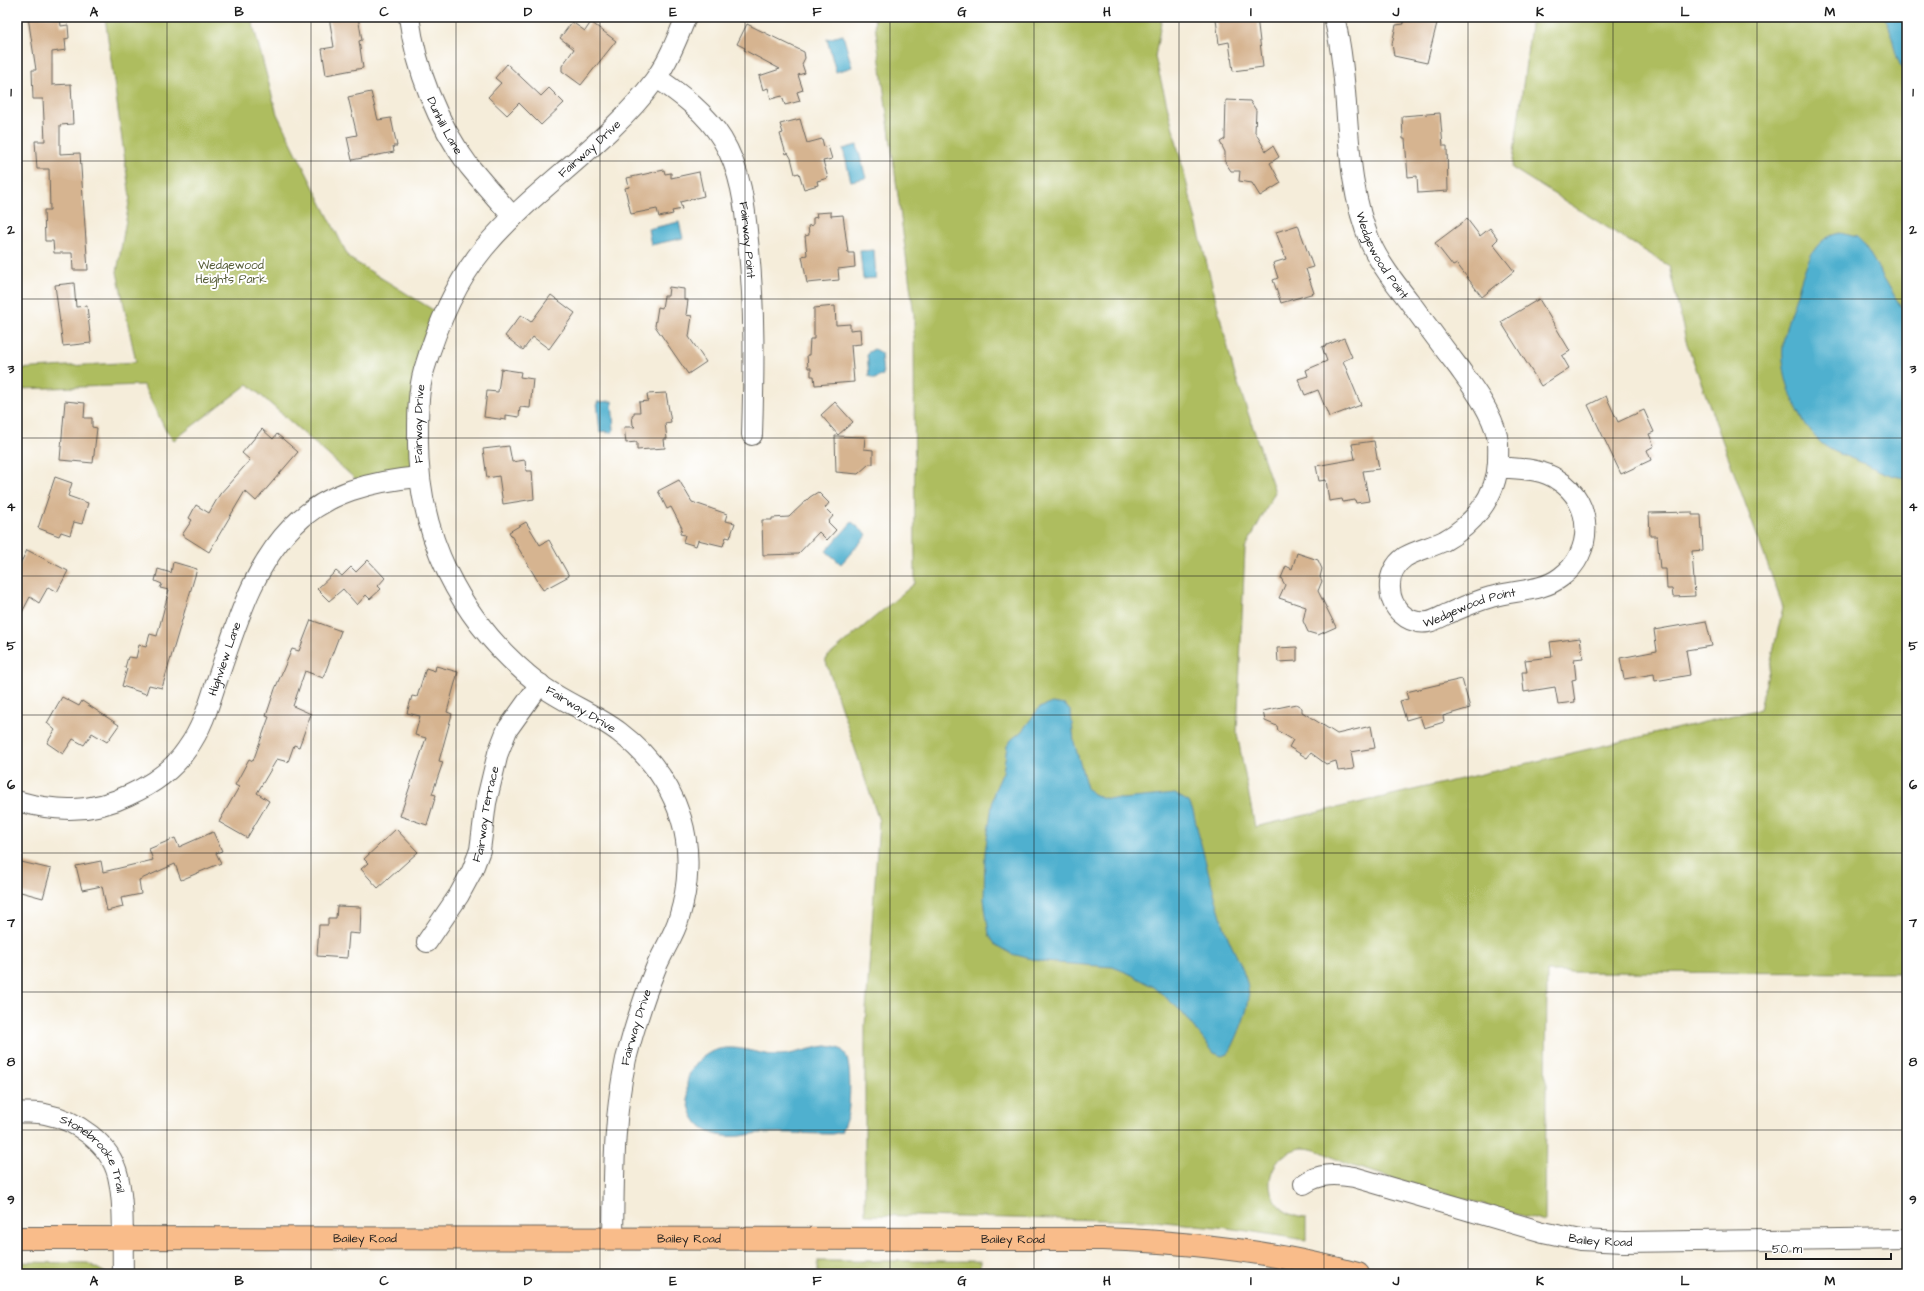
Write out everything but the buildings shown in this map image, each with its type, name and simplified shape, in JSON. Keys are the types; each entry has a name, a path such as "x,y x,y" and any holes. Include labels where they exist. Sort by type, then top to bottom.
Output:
{"main road":[{"name":"Bailey Road","path":"17,1238 1132,1240 1183,1244 1249,1252 1316,1264 1358,1274"}],"street":[{"name":"Dunhill Lane","path":"409,17 412,37 424,84 446,128 469,165 513,217"},
{"name":"Fairway Drive","path":"613,1238 615,1134 619,1096 626,1061 644,997 657,965 679,920 686,892 687,843 682,819 672,794 657,769 639,750 618,731 562,700 515,664 493,641 472,615 451,581 436,549 426,513 419,477 418,406 423,374 433,342 446,309 462,279 483,249 513,217 619,121 656,78 675,44 686,17"},
{"name":"Wedgewood Point","path":"1334,17 1341,48 1348,149 1352,181 1372,244 1388,274 1483,403 1498,438 1498,467 1493,487 1483,507 1472,521 1443,542 1406,557 1396,566 1390,577 1392,602 1398,612 1407,619 1416,622 1428,622 1491,596 1545,585 1559,579 1572,567 1580,554 1585,539 1585,520 1580,503 1571,490 1557,479 1546,474 1529,469 1498,467"},
{"name":"Fairway Point","path":"656,78 691,103 707,119 727,148 739,178 745,209 754,334 752,435"},
{"name":"Highview Lane","path":"17,801 41,808 65,810 90,808 116,801 144,788 167,772 187,750 200,728 247,597 260,569 279,542 293,526 315,508 339,494 362,485 393,479 419,477"},
{"name":"Fairway Terrace","path":"427,942 459,895 472,871 480,850 486,803 498,753 508,730 540,684"},
{"name":"Stonebrooke Trail","path":"17,1112 44,1114 64,1119 84,1130 99,1142 110,1158 118,1176 123,1274"},
{"name":"Bailey Road","path":"1304,1184 1311,1179 1329,1175 1354,1177 1543,1232 1592,1241 1659,1242 1907,1238"}],"green space":[{"name":"Wedgewood Heights Park","path":"105,17 251,17 277,114 349,258 443,316 433,342 419,477 362,485 248,384 174,440 166,431 143,385 17,389 17,369 136,362 117,272 130,197"},
{"path":"874,17 1162,17 1155,57 1234,372 1275,492 1245,549 1237,733 1255,827 1760,709 1783,607 1686,341 1669,266 1512,168 1532,17 1907,17 1907,973 1547,972 1545,1222 1349,1165 1322,1152 1304,1148 1288,1153 1279,1160 1271,1175 1270,1183 1271,1191 1278,1205 1290,1214 1306,1218 1306,1240 1228,1228 1153,1221 865,1215 865,1026 879,821 825,659 915,583 914,315"},
{"path":"818,1261 980,1261 980,1274 818,1274"},
{"path":"17,1262 88,1263 107,1274 17,1274"}],"water":[{"path":"1884,17 1907,17 1907,71 1902,68 1896,55 1888,23"},
{"path":"843,35 852,67 836,72 827,39"},
{"path":"857,145 866,178 851,181 843,149"},
{"path":"679,222 683,238 651,245 648,229"},
{"path":"1840,233 1857,237 1864,244 1907,317 1907,478 1882,472 1839,453 1820,442 1812,433 1798,410 1792,397 1784,371 1783,346 1787,324 1807,263 1817,247 1823,241 1830,236"},
{"path":"874,250 876,278 863,279 860,251"},
{"path":"874,349 881,353 883,375 875,379 869,376 867,353"},
{"path":"612,401 614,430 607,433 607,431 600,432 597,402"},
{"path":"852,522 867,535 841,564 826,551"},
{"path":"1052,703 1065,705 1071,712 1074,742 1087,788 1093,794 1103,798 1122,799 1175,794 1189,802 1193,811 1207,868 1224,926 1246,978 1248,987 1249,997 1247,1010 1238,1035 1228,1054 1223,1056 1214,1053 1180,1010 1154,987 1130,974 1113,967 1044,962 1012,954 995,944 989,935 984,899 985,852 994,792 1003,772 1007,746 1011,740 1022,731 1039,708"},
{"path":"826,1046 842,1050 847,1057 850,1082 849,1108 847,1118 841,1132 832,1134 759,1133 741,1136 728,1136 708,1132 695,1120 688,1101 687,1082 694,1066 702,1057 713,1051 728,1048 780,1055"}]}
